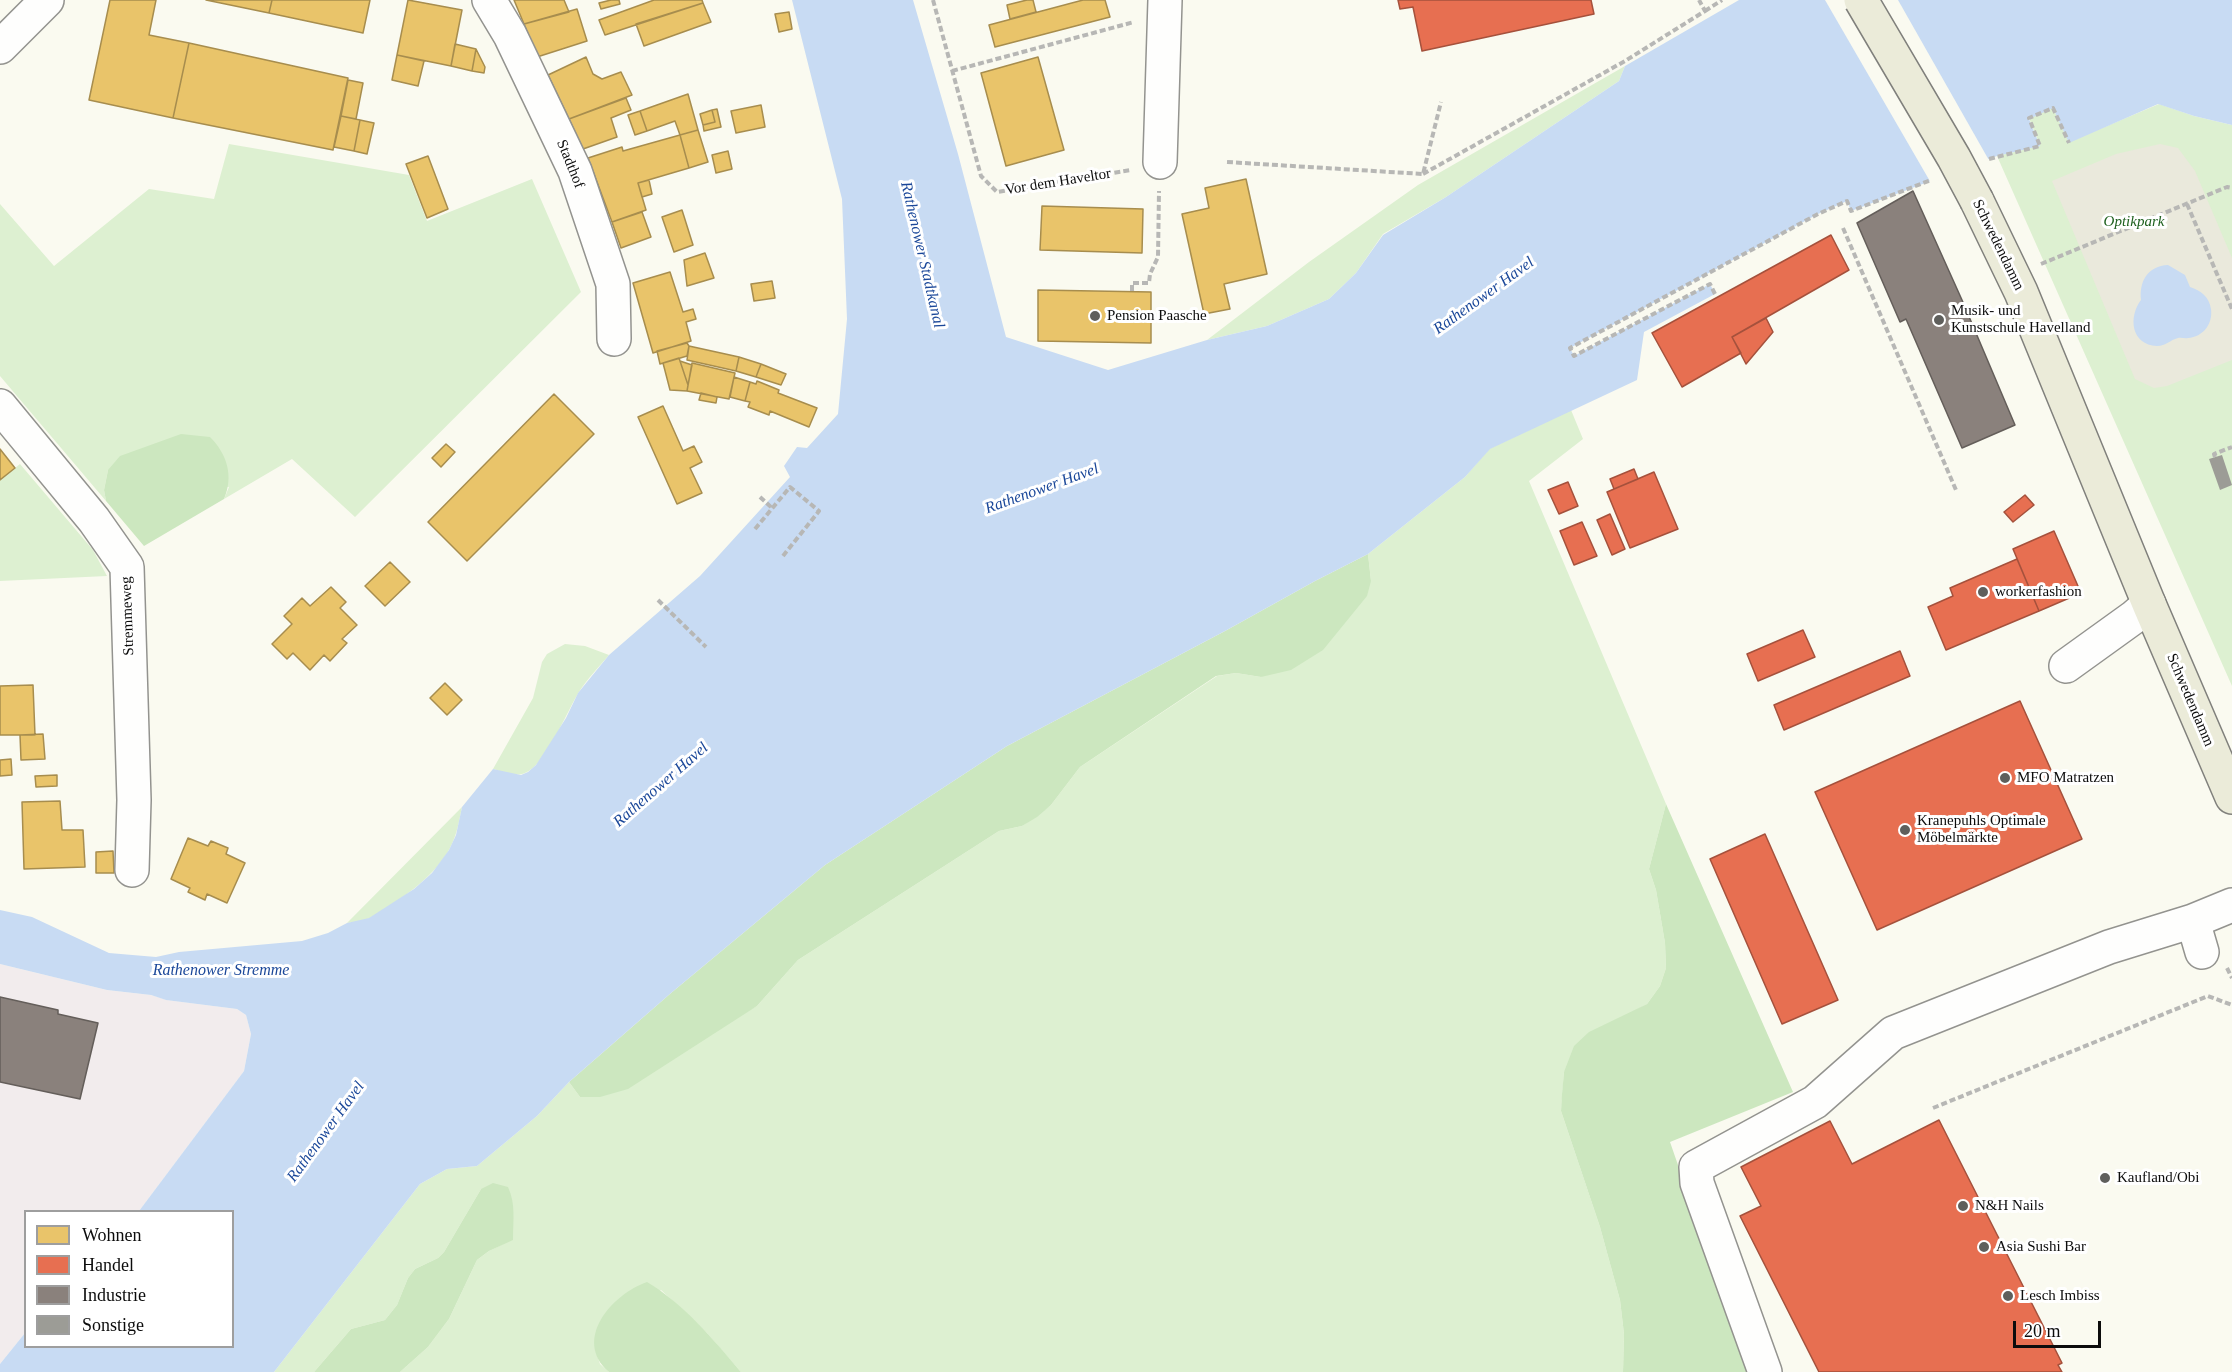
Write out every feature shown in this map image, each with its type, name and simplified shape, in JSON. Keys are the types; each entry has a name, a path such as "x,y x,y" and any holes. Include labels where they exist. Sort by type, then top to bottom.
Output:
{"main road":[{"name":"Schwedendamm","path":"1861,0 1954,158 2021,292 2149,604 2232,797"}],"street":[{"path":"0,47 47,0"},
{"name":"Stadthof","path":"489,0 499,15 575,171 613,284 614,339"},
{"path":"1160,162 1165,7"},
{"name":"Stremmeweg","path":"0,406 94,520 127,567 134,800 132,870"},
{"path":"2066,666 2149,604"},
{"path":"1765,1372 1697,1183 1696,1167 1815,1102 1893,1033 2109,947 2193,921 2232,905"},
{"path":"2193,921 2202,952"}],"path":[{"name":"Vor dem Haveltor","path":"933,0 981,176 997,192 1144,168 1160,162"},
{"path":"1699,0 1705,10"},
{"path":"1227,162 1423,174 1625,61 1722,0"},
{"path":"952,71 1165,7"},
{"path":"1423,174 1441,102"},
{"path":"1987,160 2040,146 2029,118 2053,108 2069,143"},
{"path":"1132,291 1132,284 1149,283 1150,274 1158,257 1160,162"},
{"path":"1715,294 1710,284 1574,356 1570,348 1818,214 1847,201 1851,211 1939,177"},
{"path":"2046,262 2227,187 2232,188"},
{"path":"2187,204 2232,309"},
{"path":"1842,228 1956,490"},
{"path":"2215,457 2214,454 2232,447"},
{"path":"755,529 790,487 819,511 783,556"},
{"path":"760,497 772,508"},
{"path":"658,600 706,647"},
{"path":"1933,1108 2208,996 2232,1005"}],"shaded area":[{"path":"2160,144 2178,148 2195,171 2232,258 2232,360 2167,386 2154,388 2135,379 2052,181 2116,154"},
{"path":"0,964 107,990 237,1009 246,1015 251,1034 244,1071 140,1210 24,1210 24,1334 0,1364"}],"green space":[{"path":"1625,66 1619,81 1446,197 1383,234 1356,273 1329,299 1267,326 1207,340 1309,262 1418,185"},
{"name":"Optikpark","path":"2159,104 2194,116 2232,125 2232,686 1997,156 2040,146 2029,118 2053,108 2069,142"},
{"path":"229,144 409,175 427,221 532,179 581,292 355,517 292,459 224,499 229,487 108,470 104,490 106,501 0,376 0,204 54,266 149,189 214,199"},
{"path":"1571,410 1583,439 1529,481 1666,804 1649,869 1656,890 1665,943 1666,968 1660,986 1647,1004 1627,1015 1564,1072 1561,1111 1600,1227 1620,1300 1624,1334 1623,1372 741,1372 707,1333 661,1290 595,1349 600,1364 609,1372 400,1372 428,1347 449,1319 477,1260 513,1239 481,1189 444,1252 438,1258 415,1269 408,1278 397,1305 385,1320 351,1329 314,1372 274,1372 420,1184 447,1169 477,1166 537,1116 569,1082 580,1097 757,1006 798,960 999,831 1022,826 1051,805 1080,767 1217,676 1236,673 1261,677 1371,581 1368,554 1465,477 1489,449"},
{"path":"181,434 210,437 216,444 227,466 227,490 224,499 144,546 106,501 104,490 108,470 120,456"},
{"path":"20,464 93,550 107,576 0,581 0,480"},
{"path":"1368,554 1371,581 1367,596 1323,650 1291,670 1261,677 1236,673 1216,676 1080,767 1051,805 1037,817 1022,826 999,831 798,960 757,1006 628,1089 600,1097 580,1097 569,1082 671,993 825,865 1007,746"},
{"path":"565,644 585,646 609,655 582,687 548,749 533,768 525,773 517,774 493,769 533,698 542,662 547,654"},
{"path":"1666,804 1793,1092 1670,1142 1750,1372 1623,1372 1624,1334 1620,1300 1600,1227 1561,1111 1564,1072 1574,1046 1589,1032 1647,1004 1660,986 1666,968 1665,943 1656,890 1649,869"},
{"path":"462,807 450,848 435,869 392,905 370,918 347,923"},
{"path":"493,1183 508,1187 511,1193 514,1213 513,1240 489,1251 477,1260 449,1319 428,1347 400,1372 314,1372 351,1329 385,1320 397,1305 408,1278 415,1269 438,1258 444,1252 481,1189"},
{"path":"647,1282 686,1311 741,1372 609,1372 599,1359 594,1346 601,1320 621,1297"}],"water":[{"path":"792,0 913,0 958,154 1006,337 1108,370 1207,340 1267,326 1329,299 1356,273 1383,235 1446,197 1619,81 1625,66 1739,0 2232,0 2232,125 2158,104 2069,143 2053,108 2029,119 2040,146 1997,156 1851,211 1847,201 1818,214 1570,348 1574,356 1710,284 1715,294 1644,332 1637,380 1490,449 1465,477 1368,554 1007,746 825,865 671,993 569,1082 537,1116 477,1166 447,1169 420,1184 274,1372 0,1372 0,1364 24,1334 24,1348 234,1348 234,1210 140,1210 244,1071 251,1034 246,1015 237,1009 107,990 0,964 0,910 32,917 109,953 156,957 179,952 302,941 328,933 347,923 369,918 414,889 432,873 449,850 456,835 462,807 493,769 521,775 536,765 566,718 578,693 609,655 700,576 790,477 784,466 797,447 807,448 838,414 847,319 842,199"},
{"path":"2168,265 2185,275 2190,287 2206,297 2210,304 2211,315 2209,325 2198,335 2178,338 2157,346 2142,341 2137,335 2133,322 2134,314 2141,300 2143,281 2146,276 2155,268"}],"pier":[{"path":"1825,0 1898,0 1990,162 1931,183"}],"building: Wohnen":[{"path":"110,0 156,0 149,35 189,43 173,118 89,100"},
{"path":"206,0 272,0 269,13"},
{"path":"272,0 370,0 363,33 269,13"},
{"path":"408,0 462,10 451,66 397,55"},
{"path":"514,0 564,0 569,12 524,24"},
{"path":"619,0 620,4 601,9 599,3"},
{"path":"654,0 702,0 703,3 605,35 599,20"},
{"path":"1033,0 1036,12 1010,19 1007,5"},
{"path":"1083,0 1105,0 1110,17 995,47 989,25"},
{"path":"703,3 711,22 644,46 636,24"},
{"path":"577,9 587,41 537,57 524,24"},
{"path":"789,12 792,29 779,32 775,14"},
{"path":"189,43 348,78 333,150 173,118"},
{"path":"455,44 476,49 472,71 451,66"},
{"path":"476,49 485,67 484,73 472,71"},
{"path":"397,55 424,61 418,86 392,80"},
{"path":"586,57 593,74 602,79 621,72 632,95 569,119 548,75"},
{"path":"1038,57 1064,150 1006,166 981,73"},
{"path":"348,80 363,83 356,119 341,116"},
{"path":"688,94 698,130 680,135 675,121 647,131 640,111"},
{"path":"626,98 631,110 611,118 617,137 583,149 569,119"},
{"path":"761,105 765,127 736,133 731,111"},
{"path":"717,109 721,127 704,131 703,125 715,122 712,110"},
{"path":"712,110 715,122 703,125 700,114"},
{"path":"640,111 647,131 635,135 628,115"},
{"path":"341,116 360,120 354,151 334,147"},
{"path":"360,120 374,123 367,154 354,151"},
{"path":"698,130 708,162 689,168 680,135"},
{"path":"680,135 689,168 638,183 646,210 612,222 588,158 622,147 623,151"},
{"path":"728,151 732,169 716,173 712,155"},
{"path":"428,156 448,209 427,218 406,164"},
{"path":"1246,179 1267,274 1224,284 1230,309 1204,314 1182,214 1209,208 1205,188"},
{"path":"649,180 652,194 642,197 638,183"},
{"path":"1042,206 1143,209 1142,253 1040,250"},
{"path":"682,210 693,245 674,252 662,217"},
{"path":"642,212 651,237 621,248 612,222"},
{"path":"705,253 714,278 687,286 684,260"},
{"path":"670,272 683,312 693,309 696,319 686,322 691,341 653,353 633,283"},
{"path":"772,281 775,298 754,301 751,284"},
{"name":"Pension Paasche","path":"1038,290 1151,292 1151,343 1038,341"},
{"path":"687,343 689,346 687,356 660,364 657,351"},
{"path":"689,346 739,357 736,371 687,360"},
{"path":"739,357 761,364 756,377 736,371"},
{"path":"679,358 688,385 687,391 670,390 663,363"},
{"path":"680,361 692,365 688,385"},
{"path":"692,363 735,373 729,399 687,391"},
{"path":"761,364 786,374 781,385 756,377"},
{"path":"734,377 750,382 745,401 730,397"},
{"path":"757,381 779,390 778,393 817,408 809,427 770,411 769,415 748,407 750,402 745,401 750,382 756,384"},
{"path":"701,393 717,397 716,403 699,400"},
{"path":"554,394 594,434 467,561 428,522"},
{"path":"663,406 683,451 694,446 702,462 690,468 702,493 677,504 638,417"},
{"path":"446,444 455,452 441,467 432,458"},
{"path":"0,449 15,468 0,480"},
{"path":"390,562 410,582 385,606 365,586"},
{"path":"331,587 346,602 340,608 357,625 342,639 347,643 330,661 324,655 310,670 293,653 287,659 272,644 292,624 284,616 302,598 310,606"},
{"path":"445,683 462,700 447,715 430,698"},
{"path":"33,685 35,735 0,735 0,686"},
{"path":"43,734 45,759 21,760 20,735"},
{"path":"11,759 12,775 0,776 0,760"},
{"path":"57,775 57,786 36,787 35,776"},
{"path":"60,801 62,830 83,830 85,867 24,869 22,802"},
{"path":"188,838 208,846 211,841 228,848 226,854 245,863 227,903 207,894 205,900 188,892 190,888 171,879"},
{"path":"113,851 114,873 96,873 96,852"}],"building: Handel":[{"path":"1398,0 1591,0 1594,14 1422,51 1413,7 1400,9"},
{"path":"1831,235 1849,270 1732,337 1741,353 1682,387 1652,333"},
{"path":"1766,318 1773,332 1746,364 1732,337"},
{"path":"1634,469 1638,479 1614,489 1610,479"},
{"path":"1654,472 1678,529 1630,548 1607,492"},
{"path":"1568,482 1578,506 1559,514 1548,490"},
{"path":"2025,495 2034,505 2013,522 2004,512"},
{"path":"1610,514 1625,549 1612,555 1597,520"},
{"path":"1582,522 1597,556 1574,565 1560,531"},
{"path":"2054,531 2081,593 2039,611 2013,549"},
{"path":"2017,559 2039,611 1946,650 1928,607 1953,596 1950,588"},
{"path":"1803,630 1815,657 1758,681 1747,654"},
{"path":"1900,651 1910,676 1784,730 1774,705"},
{"path":"2020,701 2082,839 1877,930 1815,792"},
{"path":"1765,834 1838,1000 1782,1024 1710,859"},
{"path":"1939,1120 2062,1363 2058,1365 2062,1372 1819,1372 1740,1216 1761,1206 1741,1167 1830,1121 1852,1164"}],"building: Industrie":[{"name":"Musik- und Kunstschule Havelland","path":"1913,191 2015,425 1962,448 1906,319 1900,322 1857,223"},
{"path":"0,997 58,1010 58,1014 98,1023 80,1099 0,1082"}],"building: Sonstige":[{"path":"2222,455 2232,485 2220,490 2209,459"}],"place":[{"name":"Pension Paasche","path":"1095,316"},
{"name":"Musik- und Kunstschule Havelland","path":"1939,320"},
{"name":"workerfashion","path":"1983,592"},
{"name":"MFO Matratzen","path":"2005,778"},
{"name":"Kranepuhls Optimale Möbelmärkte","path":"1905,830"},
{"name":"Kaufland/Obi","path":"2105,1178"},
{"name":"N&H Nails","path":"1963,1206"},
{"name":"Asia Sushi Bar","path":"1984,1247"},
{"name":"Lesch Imbiss","path":"2008,1296"}],"water label":[{"name":"Rathenower Stadtkanal","path":"922,255"},
{"name":"Rathenower Havel","path":"1484,296"},
{"name":"Rathenower Havel","path":"1042,489"},
{"name":"Rathenower Havel","path":"661,785"},
{"name":"Rathenower Stremme","path":"221,971"},
{"name":"Rathenower Havel","path":"326,1132"}]}
